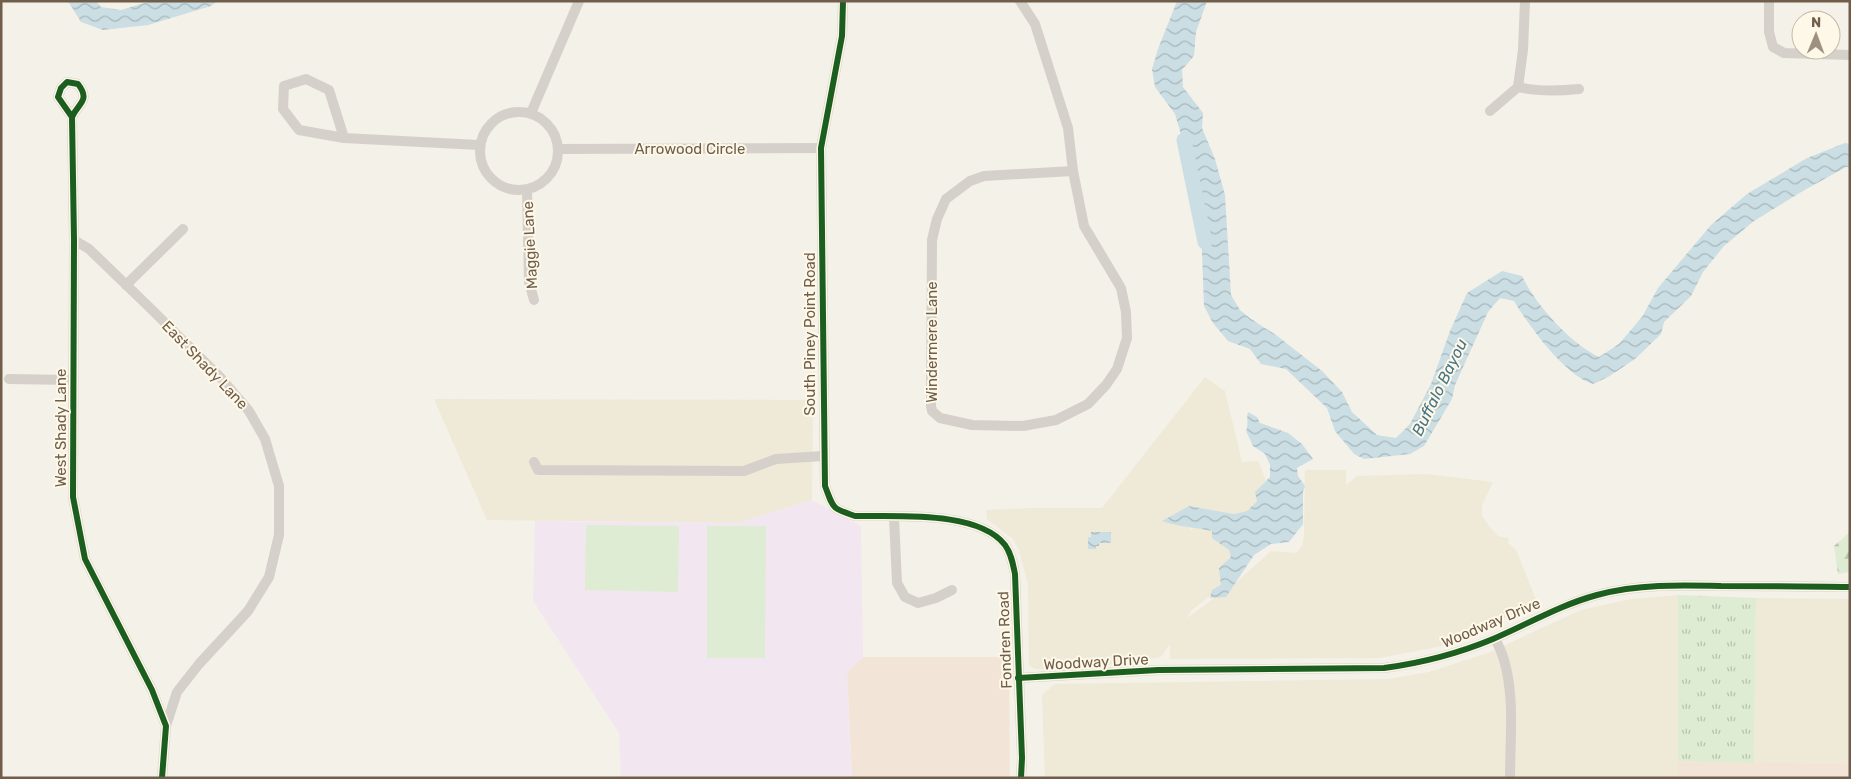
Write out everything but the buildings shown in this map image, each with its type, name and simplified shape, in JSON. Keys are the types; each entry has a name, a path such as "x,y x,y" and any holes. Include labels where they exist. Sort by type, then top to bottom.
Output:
{"street":[{"path":"531,113 579,1"},
{"name":"South Piney Point Road","path":"844,1 842,36 821,148 823,456 825,486 833,505 838,511 855,516 964,521 988,532"},
{"name":"Windermere Lane","path":"1020,1 1036,24 1068,128 1073,171 1084,226 1121,288 1126,312 1127,338 1117,369 1106,385 1088,404 1056,420 1023,426 972,425 940,418 932,411 932,240 937,219 946,199 970,181 984,176 1073,171"},
{"path":"1490,111 1518,87 1523,50 1524,1"},
{"path":"1769,1 1768,32 1773,47 1784,53 1850,56"},
{"path":"344,138 329,90 306,79 284,86 283,109 299,130 344,138 479,145"},
{"path":"1518,87 1527,90 1562,91 1579,89"},
{"path":"517,111 531,113 547,124 556,138 558,150 556,164 548,178 527,190 517,190 496,183 485,172 480,160 479,145 484,131 497,118 517,111"},
{"name":"West Shady Lane","path":"72,117 74,240 73,497 85,559 148,682 166,726 162,778"},
{"name":"Arrowood Circle","path":"558,150 821,148"},
{"name":"Maggie Lane","path":"527,190 529,282 534,300"},
{"path":"126,285 183,229"},
{"name":"East Shady Lane","path":"74,240 89,249 126,285 220,378 249,411 265,439 280,486 279,534 269,577 248,611 176,692 166,726"},
{"path":"8,379 73,380"},
{"path":"534,462 538,470 744,471 776,459 823,456"},
{"path":"894,517 897,583 905,597 918,602 936,598 952,590"},
{"name":"Fondren Road","path":"988,532 1006,546 1015,574 1022,758 1021,778"},
{"name":"Woodway Drive","path":"1018,678 1158,670 1384,668 1412,664 1466,650 1578,600 1641,586 1850,587"},
{"path":"1495,638 1504,658 1509,691 1511,724 1510,778"},
{"name":"Fondren Road","path":"1022,758 1027,778"}],"shaded area":[{"path":"1205,377 1225,391 1242,462 1258,461 1266,481 1255,492 1257,500 1247,511 1234,514 1189,506 1190,530 1204,523 1237,545 1233,578 1192,610 1187,618 1240,579 1271,551 1296,553 1302,546 1304,536 1305,470 1346,470 1346,485 1357,476 1426,474 1493,482 1482,505 1482,515 1498,536 1509,538 1508,543 1516,550 1537,602 1453,644 1379,658 1170,659 1170,644 1161,657 1102,666 1035,669 1029,665 1028,584 1019,550 1013,539 987,519 986,510 1102,508"},
{"path":"434,399 813,400 812,500 738,523 487,520"},
{"path":"812,500 861,526 863,657 847,672 852,778 621,778 619,733 533,601 535,521 738,523"},
{"path":"1678,595 1678,778 1045,778 1042,695 1055,684 1388,679 1429,672 1488,653 1581,610 1631,599"},
{"path":"1756,598 1850,599 1850,764 1754,763"},
{"path":"863,657 1009,657 1010,778 852,778 847,672"},
{"path":"1678,761 1850,764 1850,778 1678,778"}],"green space":[{"path":"586,525 679,526 678,592 585,590"},
{"path":"707,526 766,526 765,658 707,658"},
{"path":"1850,532 1850,572 1838,574 1834,546"},
{"path":"1678,595 1756,598 1754,763 1678,761"}],"water":[{"path":"68,1 96,1 101,7 121,10 151,1 217,1 211,6 148,25 103,30 81,22"},
{"path":"1177,1 1207,1 1196,32 1194,56 1182,70 1183,87 1203,113 1202,128 1215,159 1225,195 1231,295 1240,310 1322,371 1342,392 1352,412 1377,435 1396,438 1410,424 1431,384 1450,331 1467,293 1502,271 1522,276 1536,299 1555,322 1577,343 1599,357 1619,344 1642,317 1658,288 1711,225 1747,194 1807,158 1845,143 1850,144 1850,167 1846,167 1801,192 1754,221 1724,246 1703,272 1691,296 1664,322 1661,334 1635,359 1608,377 1593,384 1582,379 1560,361 1538,336 1514,301 1500,298 1488,312 1455,385 1452,399 1424,446 1410,454 1364,459 1354,454 1335,431 1327,408 1286,369 1261,364 1250,349 1228,341 1213,323 1204,306 1200,199 1175,114 1155,87 1152,69"},
{"path":"1248,412 1257,417 1260,423 1288,433 1302,444 1313,459 1297,468 1298,476 1305,486 1303,492 1303,524 1289,542 1271,544 1254,555 1226,597 1210,598 1212,590 1221,585 1219,568 1231,557 1229,550 1212,538 1212,531 1174,525 1162,521 1189,506 1234,514 1247,511 1257,501 1255,492 1270,477 1270,465 1265,454 1253,446 1246,431"},
{"path":"1091,532 1111,532 1111,543 1099,543 1096,549 1088,549 1088,537 1091,537"}],"waterway":[{"name":"Buffalo Bayou","path":"1184,140 1205,242"}],"cycle path":[{"path":"843,1 842,36 821,148 825,486 834,507 855,516 913,516 956,521 976,526 992,534 1005,545 1013,563 1015,574 1022,758 1021,778"},
{"path":"72,117 58,97 61,88 67,82 78,84 83,94 82,102 72,117 74,240 73,497 85,559 152,690 166,726 162,778"},
{"path":"1018,678 1158,670 1384,668 1426,661 1466,649 1493,639 1570,604 1612,591 1674,586 1850,587"}]}
